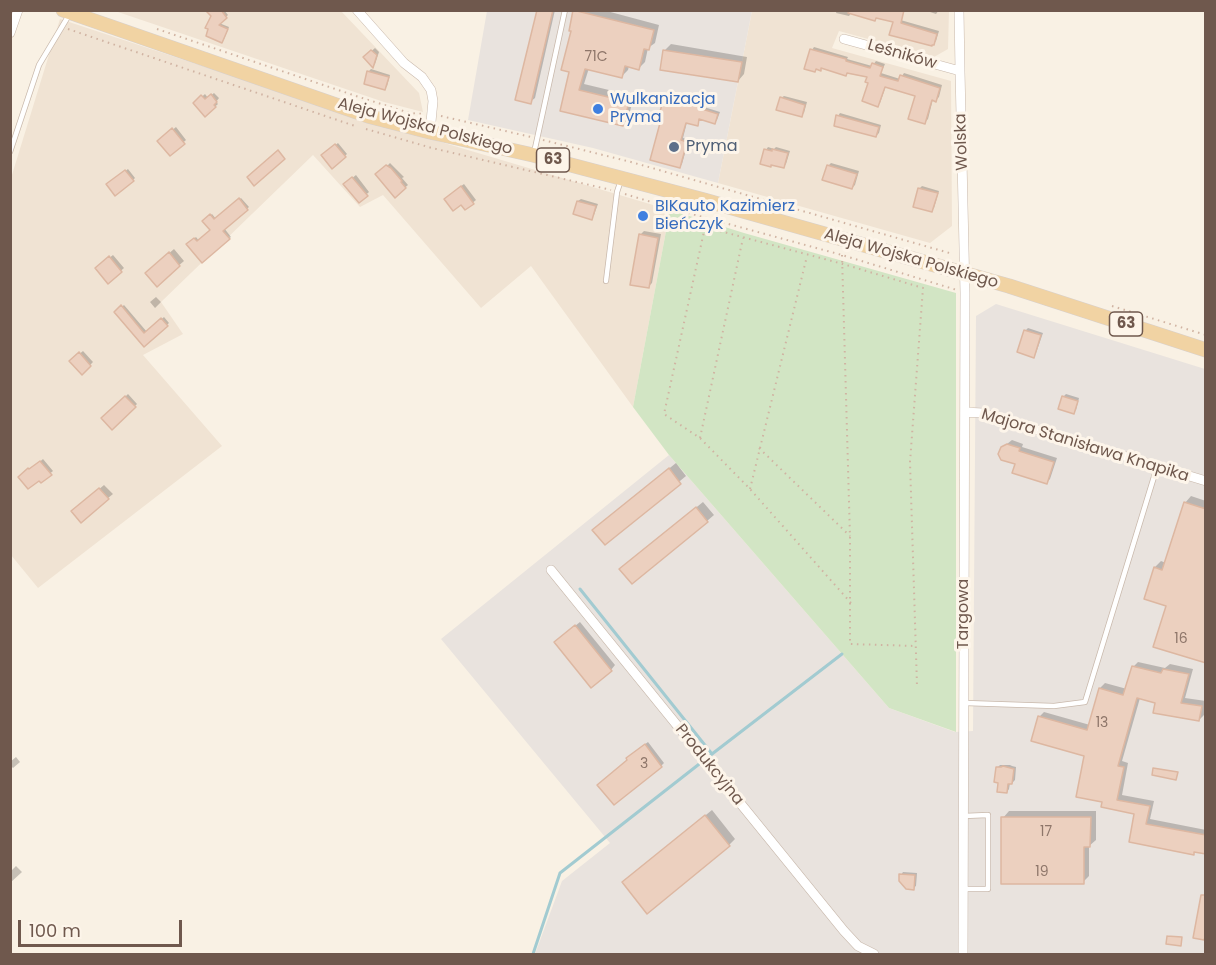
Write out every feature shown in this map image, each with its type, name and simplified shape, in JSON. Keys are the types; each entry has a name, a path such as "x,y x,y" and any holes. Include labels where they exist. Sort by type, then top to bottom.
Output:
{"main road":[{"name":"Aleja Wojska Polskiego","path":"67,12 368,116 533,155 715,203 1009,286 1206,350"}],"street":[{"path":"10,33 18,10"},
{"path":"357,10 404,63 422,77 431,90 433,114 430,132"},
{"name":"Wolska","path":"959,10 965,274"},
{"name":"Leśników","path":"844,39 960,72"},
{"name":"Targowa","path":"963,954 965,274"},
{"name":"Majora Stanisława Knapika","path":"965,412 982,413 1206,482"},
{"name":"Produkcyjna","path":"551,570 844,931 858,946 874,954"}],"lane":[{"path":"533,155 565,10"},
{"path":"10,152 39,65 62,27 67,12"},
{"path":"606,281 617,192 622,178"},
{"path":"964,703 1053,706 1085,702 1157,467"},
{"path":"964,816 988,815 988,889 964,889"}],"path":[{"path":"148,26 410,113 433,114 631,162 965,258"},
{"path":"62,27 315,113 393,137 617,192 842,255 965,293"},
{"path":"851,603 750,489 700,438 664,414 705,227 923,288 910,462 917,686"},
{"path":"700,438 743,238"},
{"path":"750,489 808,255"},
{"path":"842,255 850,537 850,644 916,646"},
{"path":"1107,304 1206,335"},
{"path":"759,448 850,537"}],"shaded area":[{"path":"115,11 341,11 419,93 423,112 384,102"},
{"path":"487,11 752,11 718,183 593,148 468,120"},
{"path":"752,11 949,11 948,49 934,57 839,31 832,48 951,81 952,226 930,243 718,183"},
{"path":"60,19 360,118 670,210 633,407 531,266 481,308 383,195 360,207 313,155 161,302 183,334 143,355 222,446 38,588 11,555 11,178"},
{"path":"996,304 1205,369 1205,954 535,954 562,881 610,843 441,639 669,455 889,708 955,732 973,731 976,316"}],"green space":[{"path":"670,210 956,293 956,732 889,708 669,455 633,407"}],"building":[{"path":"205,10 221,10 227,18 219,25 228,29 222,43 206,36 208,29 205,28 211,16"},
{"path":"537,10 553,10 531,104 515,100"},
{"path":"573,10 654,30 649,50 644,49 639,70 625,66 622,78 585,69 579,90 629,102 623,126 560,111 569,72 561,70 571,31 569,31"},
{"path":"849,10 904,10 901,23 937,34 934,45 889,35 893,22 876,18 875,21 848,13"},
{"path":"810,49 870,68 872,63 883,67 880,76 898,81 900,75 940,88 936,102 932,100 925,124 908,119 915,96 885,87 878,107 862,101 868,83 865,82 867,77 847,73 846,76 821,68 821,71 816,69 815,72 804,69"},
{"path":"371,50 377,55 373,68 363,57"},
{"path":"663,50 742,62 738,82 660,70"},
{"path":"367,71 389,77 385,90 364,84"},
{"path":"211,94 217,102 214,105 216,107 205,117 193,103 201,95 205,99"},
{"path":"665,94 704,105 702,109 718,114 715,124 699,119 698,126 686,123 681,140 687,142 680,168 650,160"},
{"path":"780,97 805,105 802,117 776,110"},
{"path":"836,115 879,127 876,137 834,126"},
{"path":"172,128 185,144 170,156 157,141"},
{"path":"335,144 346,157 332,169 321,155"},
{"path":"764,149 788,153 784,168 760,164"},
{"path":"278,150 285,159 254,186 247,177"},
{"path":"386,165 391,168 406,188 395,198 375,174"},
{"path":"827,165 857,174 852,189 822,180"},
{"path":"125,170 134,181 115,196 106,184"},
{"path":"352,177 368,196 359,203 343,184"},
{"path":"461,186 474,204 465,210 461,205 453,211 444,199"},
{"path":"918,188 938,193 932,212 913,207"},
{"path":"239,198 248,210 223,231 230,239 202,263 186,244 194,238 197,241 210,230 202,221 210,214 214,219"},
{"path":"577,201 596,206 592,220 573,214"},
{"path":"639,234 658,238 649,288 630,285"},
{"path":"169,252 180,266 157,287 145,273"},
{"path":"109,256 122,272 108,284 95,268"},
{"path":"121,305 144,333 161,318 168,326 144,347 114,312"},
{"path":"1024,330 1041,335 1034,358 1017,352"},
{"path":"79,352 91,366 82,375 69,361"},
{"path":"125,396 136,407 112,430 101,418"},
{"path":"1062,396 1078,401 1074,414 1058,409"},
{"path":"1007,444 1020,448 1019,451 1054,462 1047,484 1012,473 1015,464 1001,460 998,454 1001,447"},
{"path":"40,461 52,475 28,489 18,477"},
{"path":"669,468 681,484 605,545 592,530"},
{"path":"99,488 109,499 81,523 71,511"},
{"path":"1184,502 1206,509 1206,663 1153,647 1166,606 1144,599 1154,567 1162,570"},
{"path":"696,507 708,522 632,584 619,569"},
{"path":"575,625 612,671 591,688 554,642"},
{"path":"1132,666 1161,673 1163,669 1189,674 1181,703 1202,706 1199,721 1153,713 1155,703 1137,698 1118,766 1124,767 1117,800 1150,806 1146,824 1206,835 1206,854 1194,852 1194,855 1129,842 1134,814 1101,807 1102,802 1076,797 1084,756 1031,741 1038,716 1087,730 1099,688 1123,695"},
{"path":"645,744 662,767 614,805 597,785"},
{"path":"996,767 1014,769 1012,784 1008,784 1007,793 997,792 998,783 994,782"},
{"path":"1153,768 1178,772 1176,780 1152,775"},
{"path":"705,815 730,846 647,914 622,882"},
{"path":"1001,817 1091,817 1090,847 1084,847 1084,884 1001,884"},
{"path":"899,874 915,875 914,890 906,889 899,881"},
{"path":"1201,895 1206,895 1204,940 1193,938"},
{"path":"1167,936 1182,937 1181,946 1166,944"}],"waterway":[{"path":"580,589 712,754"},
{"path":"533,954 560,873 842,654"}],"place":[{"name":"Wulkanizacja Pryma","path":"598,109"},
{"name":"Pryma","path":"674,147"},
{"name":"BIKauto Kazimierz Bieńczyk","path":"643,216"}]}
